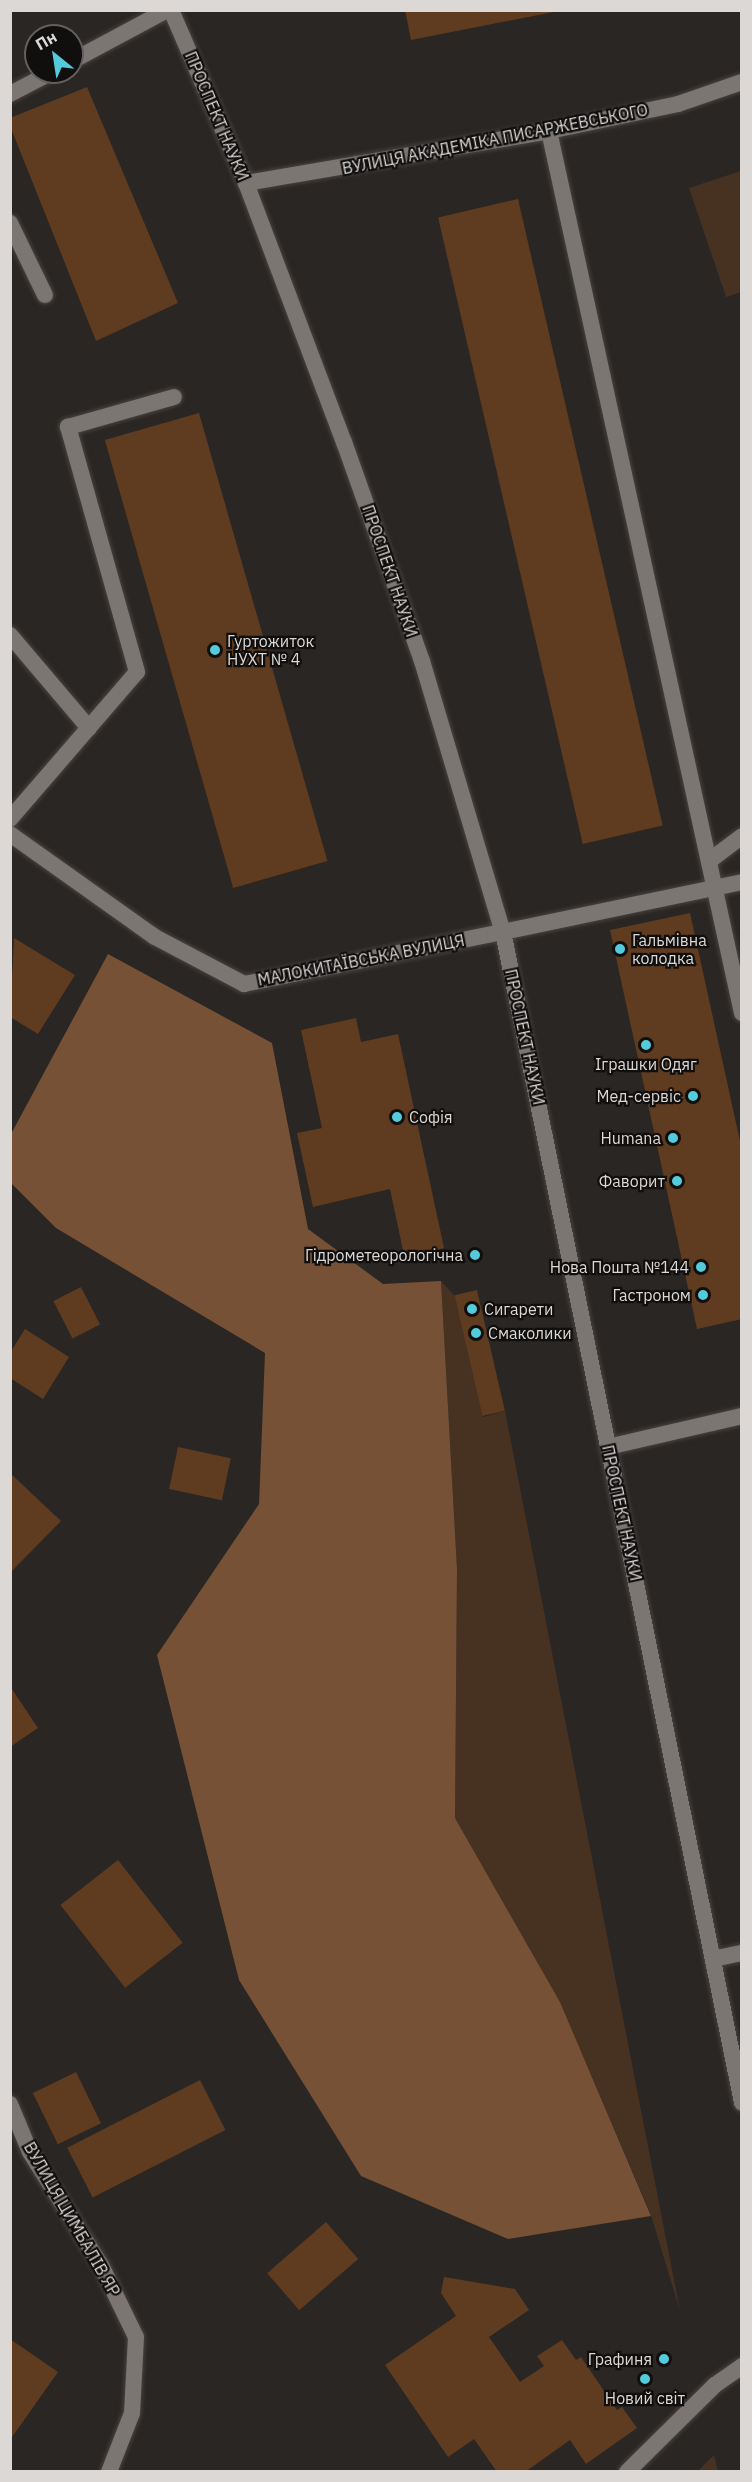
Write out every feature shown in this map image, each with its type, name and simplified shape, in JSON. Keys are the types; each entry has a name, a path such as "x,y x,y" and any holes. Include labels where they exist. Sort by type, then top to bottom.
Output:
{"main road":[{"path":"84,56 169,10"},
{"name":"ПРОСПЕКТ НАУКИ","path":"169,10 246,183 418,651 503,932 741,2103"},
{"name":"ВУЛИЦЯ АКАДЕМІКА ПИСАРЖЕВСЬКОГО","path":"246,183 549,131 678,104 741,82"},
{"path":"10,94 29,84"},
{"path":"549,131 710,861 741,1013"},
{"path":"10,223 45,295"},
{"path":"10,819 137,672 68,427 174,398"},
{"path":"10,635 90,728"},
{"name":"МАЛОКИТАЇВСЬКА ВУЛИЦЯ","path":"10,834 155,937 243,984 741,882"},
{"path":"710,861 741,836"},
{"path":"608,1447 741,1416"},
{"path":"712,1959 741,1953"},
{"name":"ВУЛИЦЯ ЦИМБАЛІВ ЯР","path":"10,2104 30,2152 102,2265 136,2337 132,2413 109,2472"},
{"path":"627,2472 715,2385 741,2366"}],"shaded area":[{"path":"741,171 741,292 726,297 689,188"},
{"path":"108,954 272,1043 308,1229 383,1284 441,1281 457,1569 455,1818 560,2002 651,2216 508,2239 361,2176 239,1980 157,1655 259,1504 265,1353 56,1228 11,1183 11,1134"},
{"path":"441,1281 455,1296 483,1417 505,1411 680,2311 651,2215 560,2002 455,1818 457,1569"},
{"path":"714,2455 718,2471 698,2471"}],"building":[{"path":"405,10 554,10 554,12 411,40"},
{"path":"87,87 178,303 96,341 10,126 10,118"},
{"path":"518,199 663,826 583,844 438,217"},
{"name":"Гуртожиток НУХТ № 4","path":"199,413 327,861 233,888 105,440"},
{"path":"690,913 742,1150 742,1319 697,1329 610,930"},
{"path":"14,938 75,975 38,1034 10,1017"},
{"path":"356,1018 361,1042 398,1034 444,1248 405,1260 390,1189 313,1207 297,1133 322,1128 301,1030"},
{"path":"81,1287 100,1324 72,1338 53,1301"},
{"path":"477,1290 505,1411 482,1416 455,1295"},
{"path":"25,1329 69,1357 43,1399 10,1378 10,1353"},
{"path":"178,1447 231,1458 222,1500 169,1489"},
{"path":"10,1473 61,1521 10,1573"},
{"path":"10,1686 38,1728 10,1747"},
{"path":"118,1860 183,1943 125,1988 60,1905"},
{"path":"76,2072 101,2123 58,2144 33,2093"},
{"path":"200,2080 225,2130 93,2198 67,2148"},
{"path":"326,2222 358,2259 299,2310 267,2273"},
{"path":"444,2277 515,2289 529,2310 489,2337 520,2382 544,2366 537,2356 562,2340 576,2360 581,2357 617,2410 622,2407 637,2428 586,2464 570,2440 525,2472 497,2472 474,2439 448,2457 385,2365 456,2316 441,2293"},
{"path":"10,2339 58,2372 10,2440"}],"place":[{"name":"Гуртожиток НУХТ № 4","path":"215,650"},
{"name":"Гальмівна колодка","path":"620,949"},
{"name":"Іграшки Одяг","path":"646,1045"},
{"name":"Мед-сервіс","path":"693,1096"},
{"name":"Софія","path":"397,1117"},
{"name":"Humana","path":"673,1138"},
{"name":"Фаворит","path":"677,1181"},
{"name":"Гідрометеорологічна","path":"475,1255"},
{"name":"Нова Пошта №144","path":"701,1267"},
{"name":"Гастроном","path":"703,1295"},
{"name":"Сигарети","path":"472,1309"},
{"name":"Смаколики","path":"476,1333"},
{"name":"Графиня","path":"664,2359"},
{"name":"Новий світ","path":"645,2379"}]}
